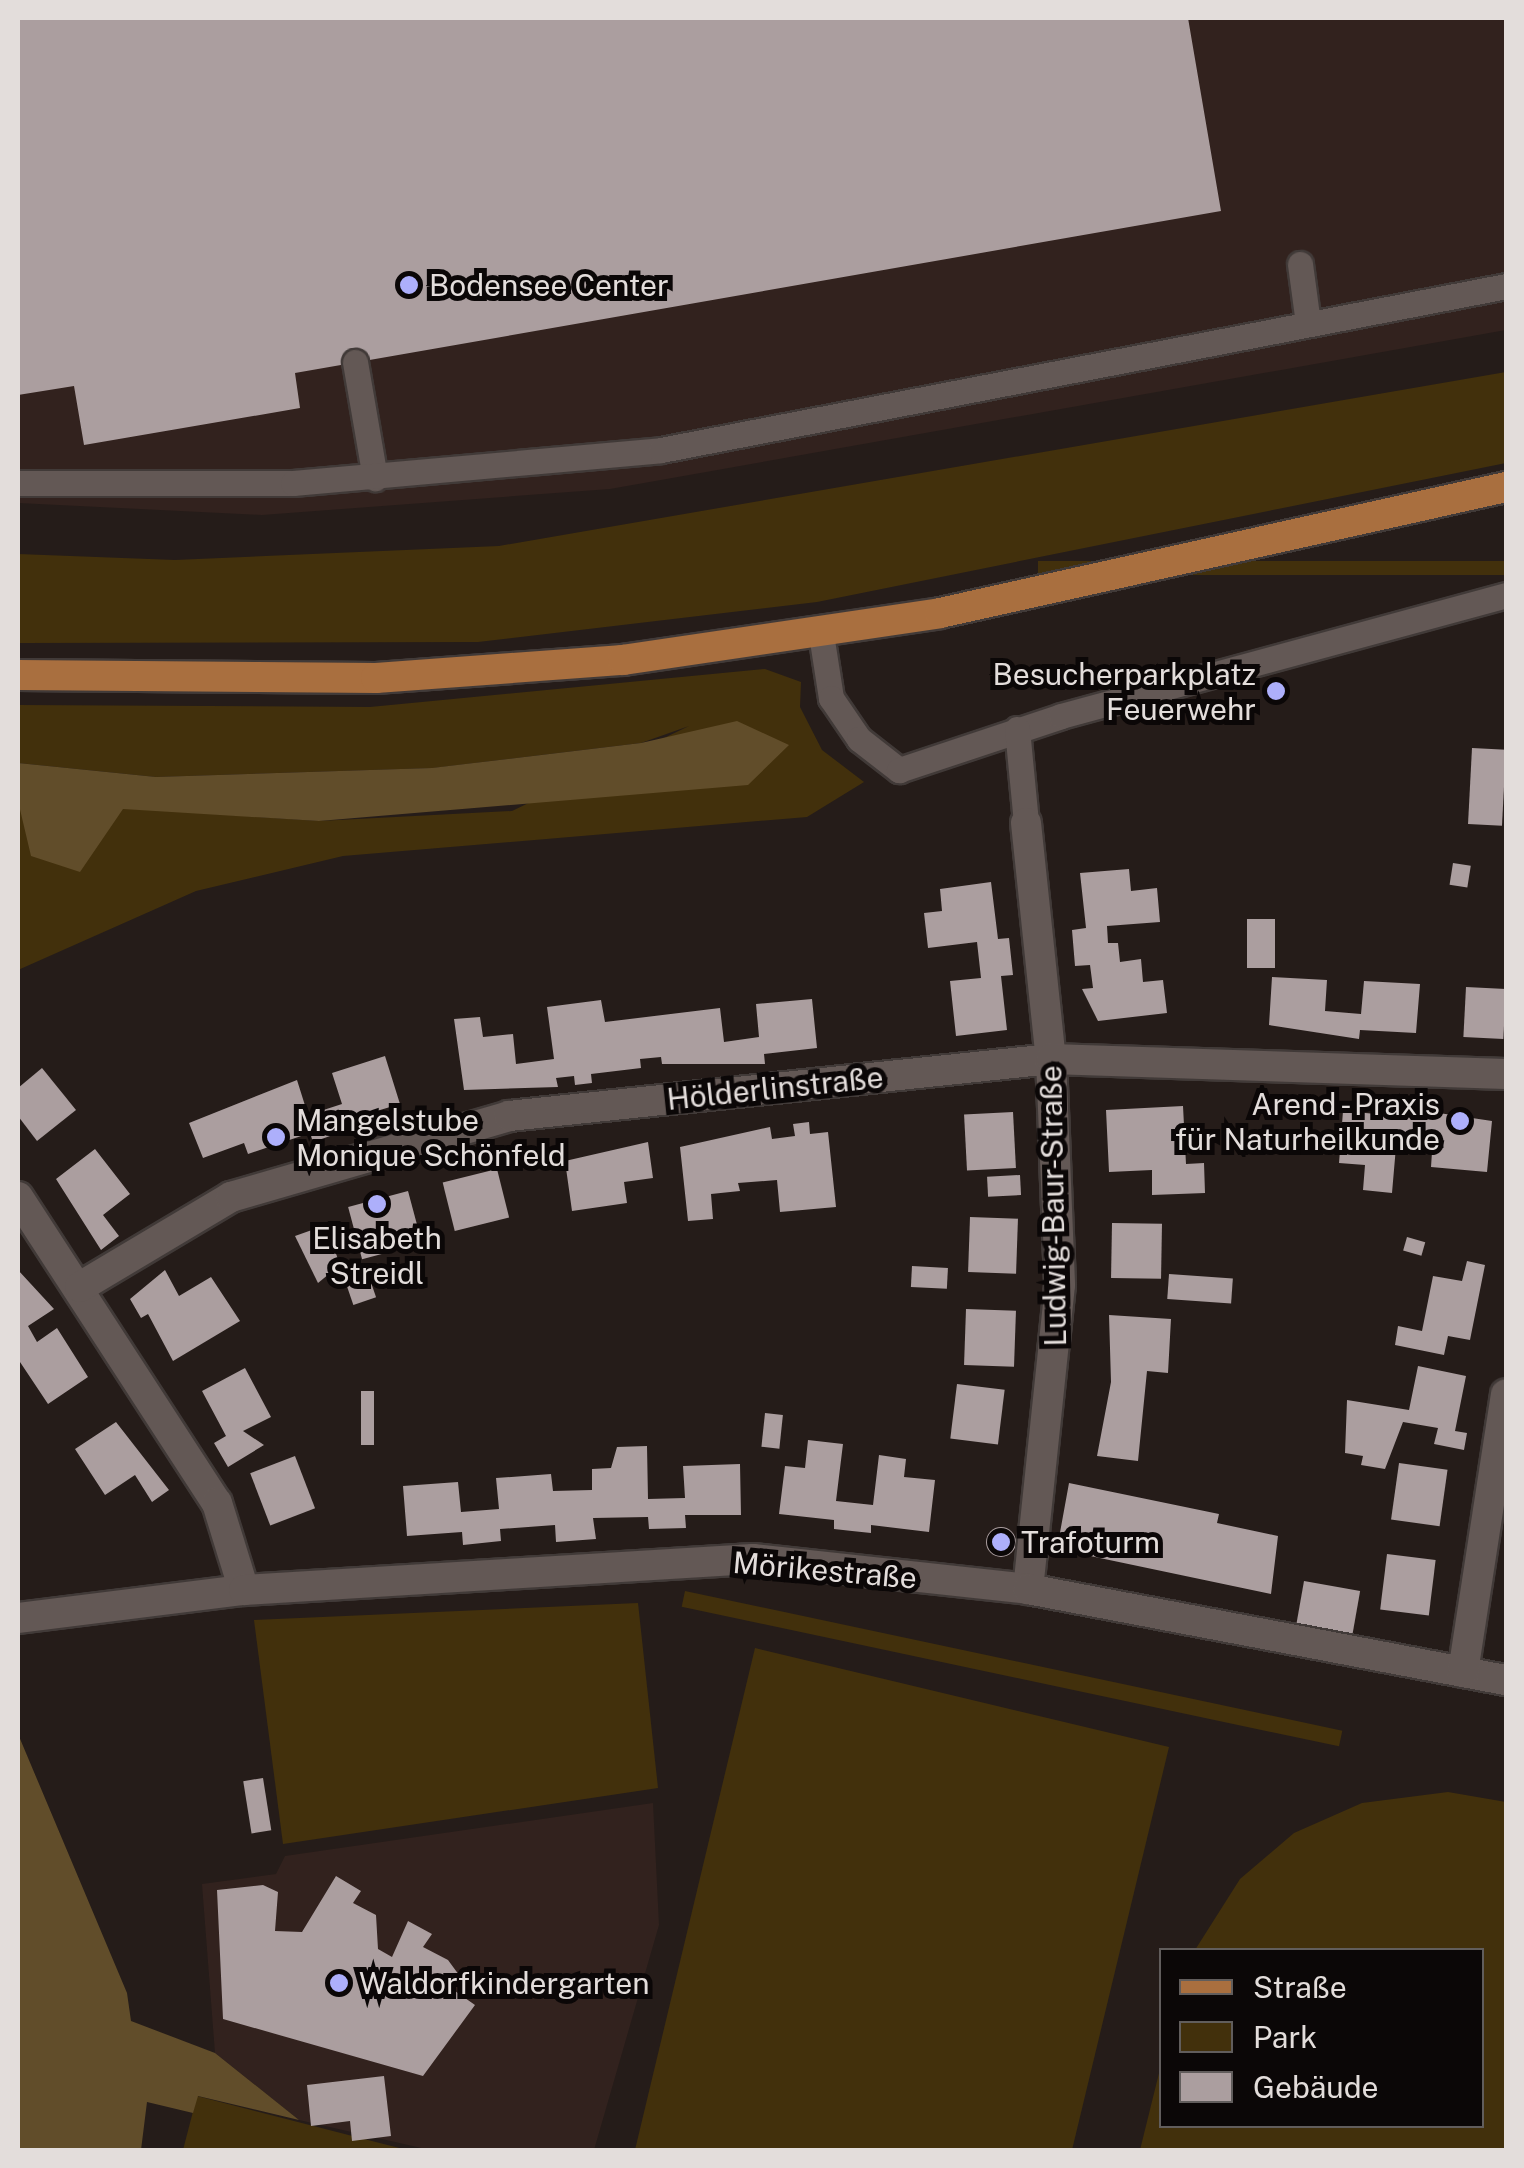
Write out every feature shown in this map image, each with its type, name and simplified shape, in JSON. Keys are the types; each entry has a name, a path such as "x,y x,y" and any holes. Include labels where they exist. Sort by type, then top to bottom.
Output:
{"main road":[{"path":"18,675 376,678 622,660 821,634 1506,486"}],"street":[{"name":"Ludwig-Baur-Straße","path":"1026,823 1051,1060 1060,1285 1028,1590"},
{"name":"Hölderlinstraße","path":"80,1287 230,1197 509,1116 1051,1060 1506,1074"},
{"path":"18,1197 217,1503 244,1590"},
{"path":"1463,1672 1506,1394"},
{"name":"Mörikestraße","path":"18,1618 244,1590 753,1559 1028,1590 1506,1680"}],"lane":[{"path":"1300,264 1308,324"},
{"path":"18,483 375,478 660,450 1506,286"},
{"path":"355,362 375,478"},
{"path":"821,634 831,698 859,739 900,770 1017,729 1506,595"},
{"path":"1017,729 1026,823"}],"shaded area":[{"path":"18,18 1506,18 1506,330 610,489 262,515 18,503"},
{"path":"737,721 789,745 748,785 319,821 123,809 80,872 31,856 18,801 18,763 156,777 432,768 641,743"},
{"path":"18,1734 127,1993 131,2021 215,2053 299,2120 198,2096 193,2113 147,2102 141,2150 18,2150"},
{"path":"653,1803 659,1925 594,2150 430,2150 299,2120 215,2053 202,1884 276,1874 285,1856"}],"green space":[{"path":"1506,372 1506,463 817,602 478,642 18,643 18,554 175,560 499,546"},
{"path":"1038,561 1506,561 1506,575 1038,575"},
{"path":"765,669 801,682 800,707 822,750 864,782 807,817 343,856 196,891 18,970 18,801 319,821 512,811 689,726 641,743 433,768 156,777 18,763 18,705 370,707"},
{"path":"685,1591 1342,1731 1339,1746 682,1607"},
{"path":"638,1603 658,1788 283,1844 254,1620"},
{"path":"755,1648 1169,1747 1072,2150 635,2150"},
{"path":"1448,1792 1506,1802 1506,2150 1140,2150 1159,2073 1159,2128 1484,2128 1484,1948 1196,1948 1240,1879 1294,1833 1362,1803"},
{"path":"197,2096 407,2150 183,2150"}],"building":[{"name":"Bodensee Center","path":"18,18 1188,18 1221,211 295,373 300,408 84,445 74,386 18,395"},
{"path":"1472,748 1506,750 1502,826 1468,824"},
{"path":"1453,863 1471,866 1467,888 1450,885"},
{"path":"1129,869 1131,891 1157,888 1160,922 1107,926 1108,943 1118,943 1120,962 1141,959 1143,982 1163,980 1167,1013 1098,1021 1082,989 1093,988 1090,965 1075,966 1072,930 1086,928 1080,873"},
{"path":"991,882 998,939 1009,938 1013,975 1001,976 1007,1030 956,1036 950,981 981,978 977,942 928,948 924,913 942,911 940,889"},
{"path":"1247,919 1275,919 1275,968 1247,968"},
{"path":"1272,977 1327,980 1325,1011 1361,1014 1364,981 1420,984 1416,1033 1360,1030 1359,1039 1269,1025"},
{"path":"1466,987 1506,989 1503,1039 1463,1037"},
{"path":"812,999 817,1048 764,1054 765,1064 662,1064 661,1057 640,1059 641,1068 591,1074 592,1083 575,1085 574,1076 556,1078 558,1087 464,1090 454,1019 480,1017 483,1037 513,1034 516,1064 554,1059 547,1007 601,1000 605,1022 720,1008 724,1042 759,1037 756,1004"},
{"path":"385,1056 400,1104 347,1120 350,1129 313,1142 310,1133 248,1154 244,1143 203,1158 189,1123 297,1080 308,1115 342,1104 332,1073"},
{"path":"42,1068 76,1110 37,1141 18,1116 18,1088"},
{"path":"1183,1106 1186,1164 1204,1163 1205,1193 1152,1195 1152,1170 1109,1172 1106,1110"},
{"path":"1399,1107 1492,1121 1487,1172 1431,1167 1433,1137 1397,1135 1392,1193 1363,1190 1365,1165 1339,1163 1343,1111 1399,1116"},
{"path":"1013,1112 1016,1168 967,1170 964,1115"},
{"path":"809,1122 810,1134 828,1132 836,1207 780,1212 777,1180 738,1183 740,1191 711,1194 713,1219 688,1221 680,1147 770,1127 772,1139 795,1136 793,1124"},
{"path":"648,1142 653,1178 624,1182 627,1203 572,1211 565,1161"},
{"path":"95,1149 130,1194 103,1215 119,1236 101,1250 56,1179"},
{"path":"497,1169 509,1218 455,1231 443,1183"},
{"path":"1020,1175 1021,1195 988,1197 987,1177"},
{"path":"408,1191 422,1243 362,1259 348,1207"},
{"path":"970,1217 1018,1219 1016,1274 968,1272"},
{"path":"1112,1223 1162,1224 1161,1279 1111,1278"},
{"path":"326,1225 340,1265 318,1283 295,1236"},
{"path":"1407,1237 1425,1242 1421,1256 1403,1250"},
{"path":"1467,1261 1485,1265 1470,1340 1448,1336 1444,1355 1395,1345 1398,1326 1422,1331 1433,1276 1462,1281"},
{"path":"365,1265 376,1297 353,1305 342,1273"},
{"path":"912,1266 948,1268 947,1289 911,1287"},
{"path":"18,1270 54,1309 28,1326 37,1342 57,1328 88,1377 48,1404 18,1359"},
{"path":"165,1270 179,1296 211,1277 240,1321 173,1361 148,1314 141,1318 130,1299"},
{"path":"1169,1274 1233,1278 1231,1303 1167,1299"},
{"path":"966,1309 1016,1311 1014,1367 964,1365"},
{"path":"1109,1315 1171,1319 1168,1373 1147,1371 1138,1461 1097,1456 1111,1382"},
{"path":"1418,1366 1466,1376 1455,1431 1467,1433 1464,1450 1434,1444 1438,1428 1403,1422 1385,1469 1361,1465 1363,1456 1345,1453 1347,1400 1409,1410"},
{"path":"245,1368 271,1417 243,1431 264,1445 228,1467 214,1443 226,1436 202,1391"},
{"path":"957,1384 1005,1390 998,1444 950,1439"},
{"path":"361,1391 374,1391 374,1445 361,1445"},
{"path":"765,1413 783,1415 779,1449 761,1447"},
{"path":"116,1422 169,1490 152,1502 135,1475 105,1495 75,1449"},
{"path":"808,1440 843,1444 836,1501 873,1505 879,1455 906,1459 904,1477 935,1480 929,1532 871,1525 871,1533 834,1529 834,1520 779,1514 785,1466 805,1468"},
{"path":"647,1446 648,1499 685,1498 683,1466 740,1464 741,1515 685,1515 686,1528 649,1529 648,1517 593,1518 596,1539 556,1542 555,1525 500,1529 501,1541 463,1545 462,1532 407,1536 403,1486 458,1482 461,1512 499,1509 496,1478 551,1474 553,1491 592,1490 592,1469 611,1468 617,1447"},
{"path":"295,1456 315,1508 270,1525 250,1473"},
{"path":"1399,1463 1448,1470 1440,1526 1391,1519"},
{"path":"1069,1483 1219,1514 1217,1523 1278,1536 1271,1594 1057,1549"},
{"name":"Trafoturm","path":"1001,1527 1012,1531 1016,1542 1012,1553 1001,1557 990,1553 986,1542 990,1531"},
{"path":"1387,1554 1436,1560 1429,1616 1380,1610"},
{"path":"1304,1581 1360,1591 1352,1634 1296,1624"},
{"path":"263,1778 271,1830 252,1833 243,1781"},
{"name":"Waldorfkindergarten","path":"336,1876 361,1891 353,1903 376,1915 378,1949 392,1957 408,1921 432,1934 423,1947 448,1960 459,1975 455,1991 475,2005 423,2076 223,2019 217,1890 263,1885 278,1892 275,1931 302,1932"},
{"path":"384,2076 391,2136 352,2141 350,2121 311,2126 307,2085"}],"place":[{"name":"Bodensee Center","path":"409,285"},
{"name":"Besucherparkplatz Feuerwehr","path":"1276,691"},
{"name":"Arend - Praxis für Naturheilkunde","path":"1460,1121"},
{"name":"Mangelstube Monique Schönfeld","path":"276,1137"},
{"name":"Elisabeth Streidl","path":"377,1204"},
{"name":"Trafoturm","path":"1001,1542"},
{"name":"Waldorfkindergarten","path":"339,1983"}]}
